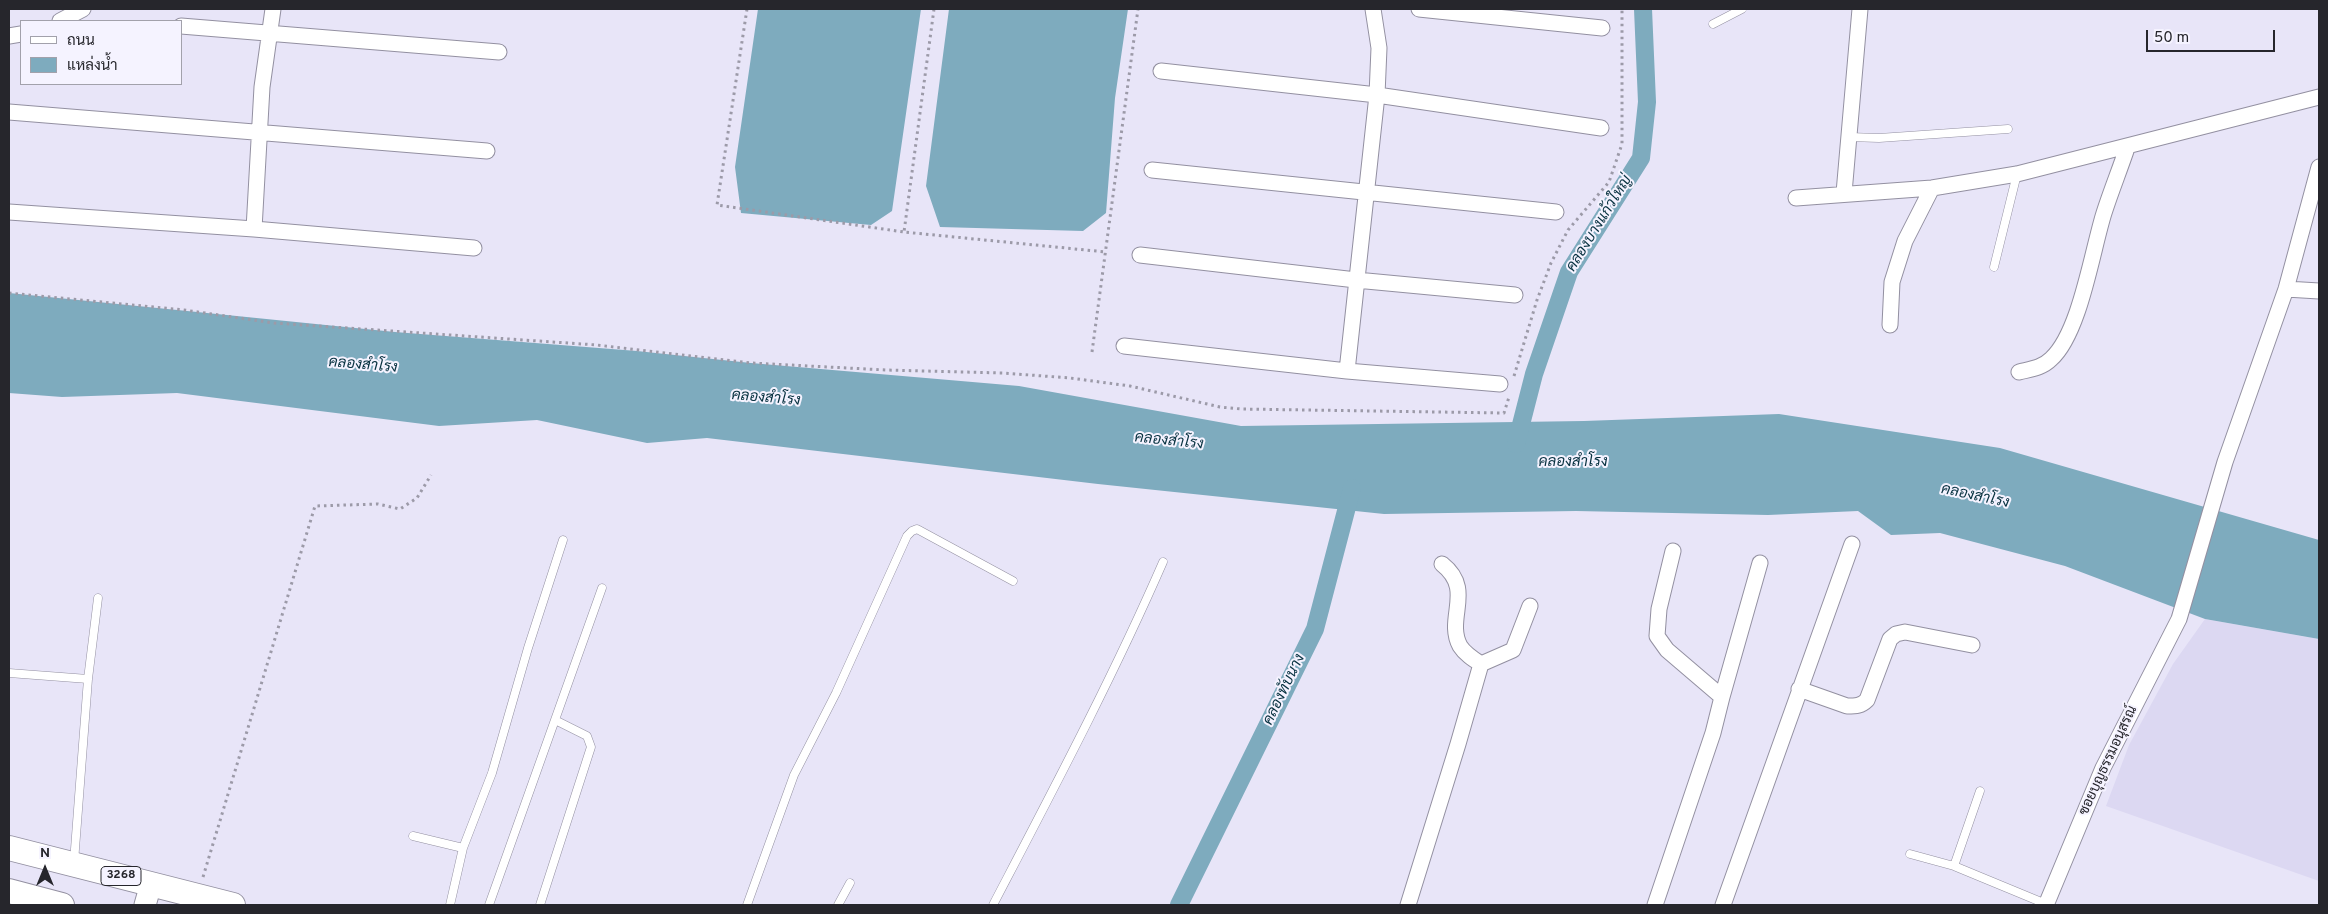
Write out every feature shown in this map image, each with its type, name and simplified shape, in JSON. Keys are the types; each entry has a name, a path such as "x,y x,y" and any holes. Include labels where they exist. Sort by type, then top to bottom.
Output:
{"main road":[{"name":"3268","path":"9,848 74,864 148,895 198,896 233,905"},
{"path":"14,895 62,905"}],"street":[{"path":"62,20 83,9"},
{"path":"254,229 262,87 273,9"},
{"path":"1347,371 1377,95 1379,48 1372,9"},
{"path":"1419,9 1602,28"},
{"path":"1844,193 1860,9"},
{"path":"182,26 498,52"},
{"path":"1161,71 1377,95 1601,128"},
{"path":"1796,198 1932,188 2018,174 2128,148 2319,98"},
{"path":"9,112 487,151"},
{"path":"2019,372 2042,366 2060,348 2068,334 2078,308 2104,211 2128,148"},
{"name":"ซอยบุญธรรมอนุสรณ์","path":"2046,905 2103,768 2179,620 2225,462 2286,289 2319,167"},
{"path":"1152,170 1556,212"},
{"path":"1890,325 1892,282 1905,241 1932,188"},
{"path":"9,212 254,229 474,248"},
{"path":"1140,255 1356,280 1515,295"},
{"path":"2286,289 2319,291"},
{"path":"1124,346 1507,387"},
{"path":"1723,905 1852,544"},
{"path":"1673,551 1659,609 1657,636 1667,650 1722,697"},
{"path":"1655,905 1707,751 1760,563"},
{"path":"1442,564 1451,570 1457,583 1459,594 1456,626 1458,640 1465,652 1481,664"},
{"path":"1408,905 1481,664 1512,650 1530,606"},
{"path":"1799,689 1848,706 1856,706 1867,700 1890,639 1896,634 1905,632 1972,645"}],"lane":[{"path":"1713,24 1742,9"},
{"path":"1849,137 1879,138 2008,129"},
{"path":"1994,267 2018,174"},
{"path":"747,905 794,775 836,693 907,536 917,529 1013,581"},
{"path":"450,905 463,848 492,773 528,648 563,540"},
{"path":"993,905 1052,792 1144,606 1163,562"},
{"path":"489,905 602,588"},
{"path":"74,864 88,679 98,598"},
{"path":"9,673 88,679"},
{"path":"540,905 591,747 586,736 555,720"},
{"path":"1954,866 1980,791"},
{"path":"413,836 463,848"},
{"path":"1910,854 1954,866 2046,905"},
{"path":"838,905 850,883"}],"path":[{"path":"747,9 717,205 904,232 1106,252"},
{"path":"904,232 934,9"},
{"path":"1092,352 1138,9"},
{"path":"9,293 184,310 274,323 596,345 751,363 886,370 1004,373 1070,378 1130,386 1220,407 1241,409 1504,413 1507,387 1551,263 1568,230 1609,182 1622,144 1622,9"},
{"path":"198,896 315,506 378,504 400,509 417,498 431,475"}],"shaded area":[{"path":"2205,619 2319,639 2319,881 2106,806 2129,745 2173,664"}],"water":[{"path":"758,9 921,9 892,211 871,225 741,213 735,167"},
{"path":"949,9 1128,9 1115,98 1106,213 1083,231 940,227 926,186"},
{"name":"คลองสำโรง","path":"9,293 395,332 637,351 751,363 1019,386 1241,426 1584,421 1779,414 2000,448 2319,540 2319,639 2205,619 2065,566 1940,533 1891,535 1858,511 1768,515 1576,511 1384,514 1098,484 707,438 647,443 537,420 439,426 177,393 62,397 9,393"}],"waterway":[{"name":"คลองบางแก้วใหญ่","path":"1516,444 1534,374 1569,272 1641,158 1647,102 1643,9"},
{"name":"คลองทับนาง","path":"1179,905 1315,629 1352,488"}]}
